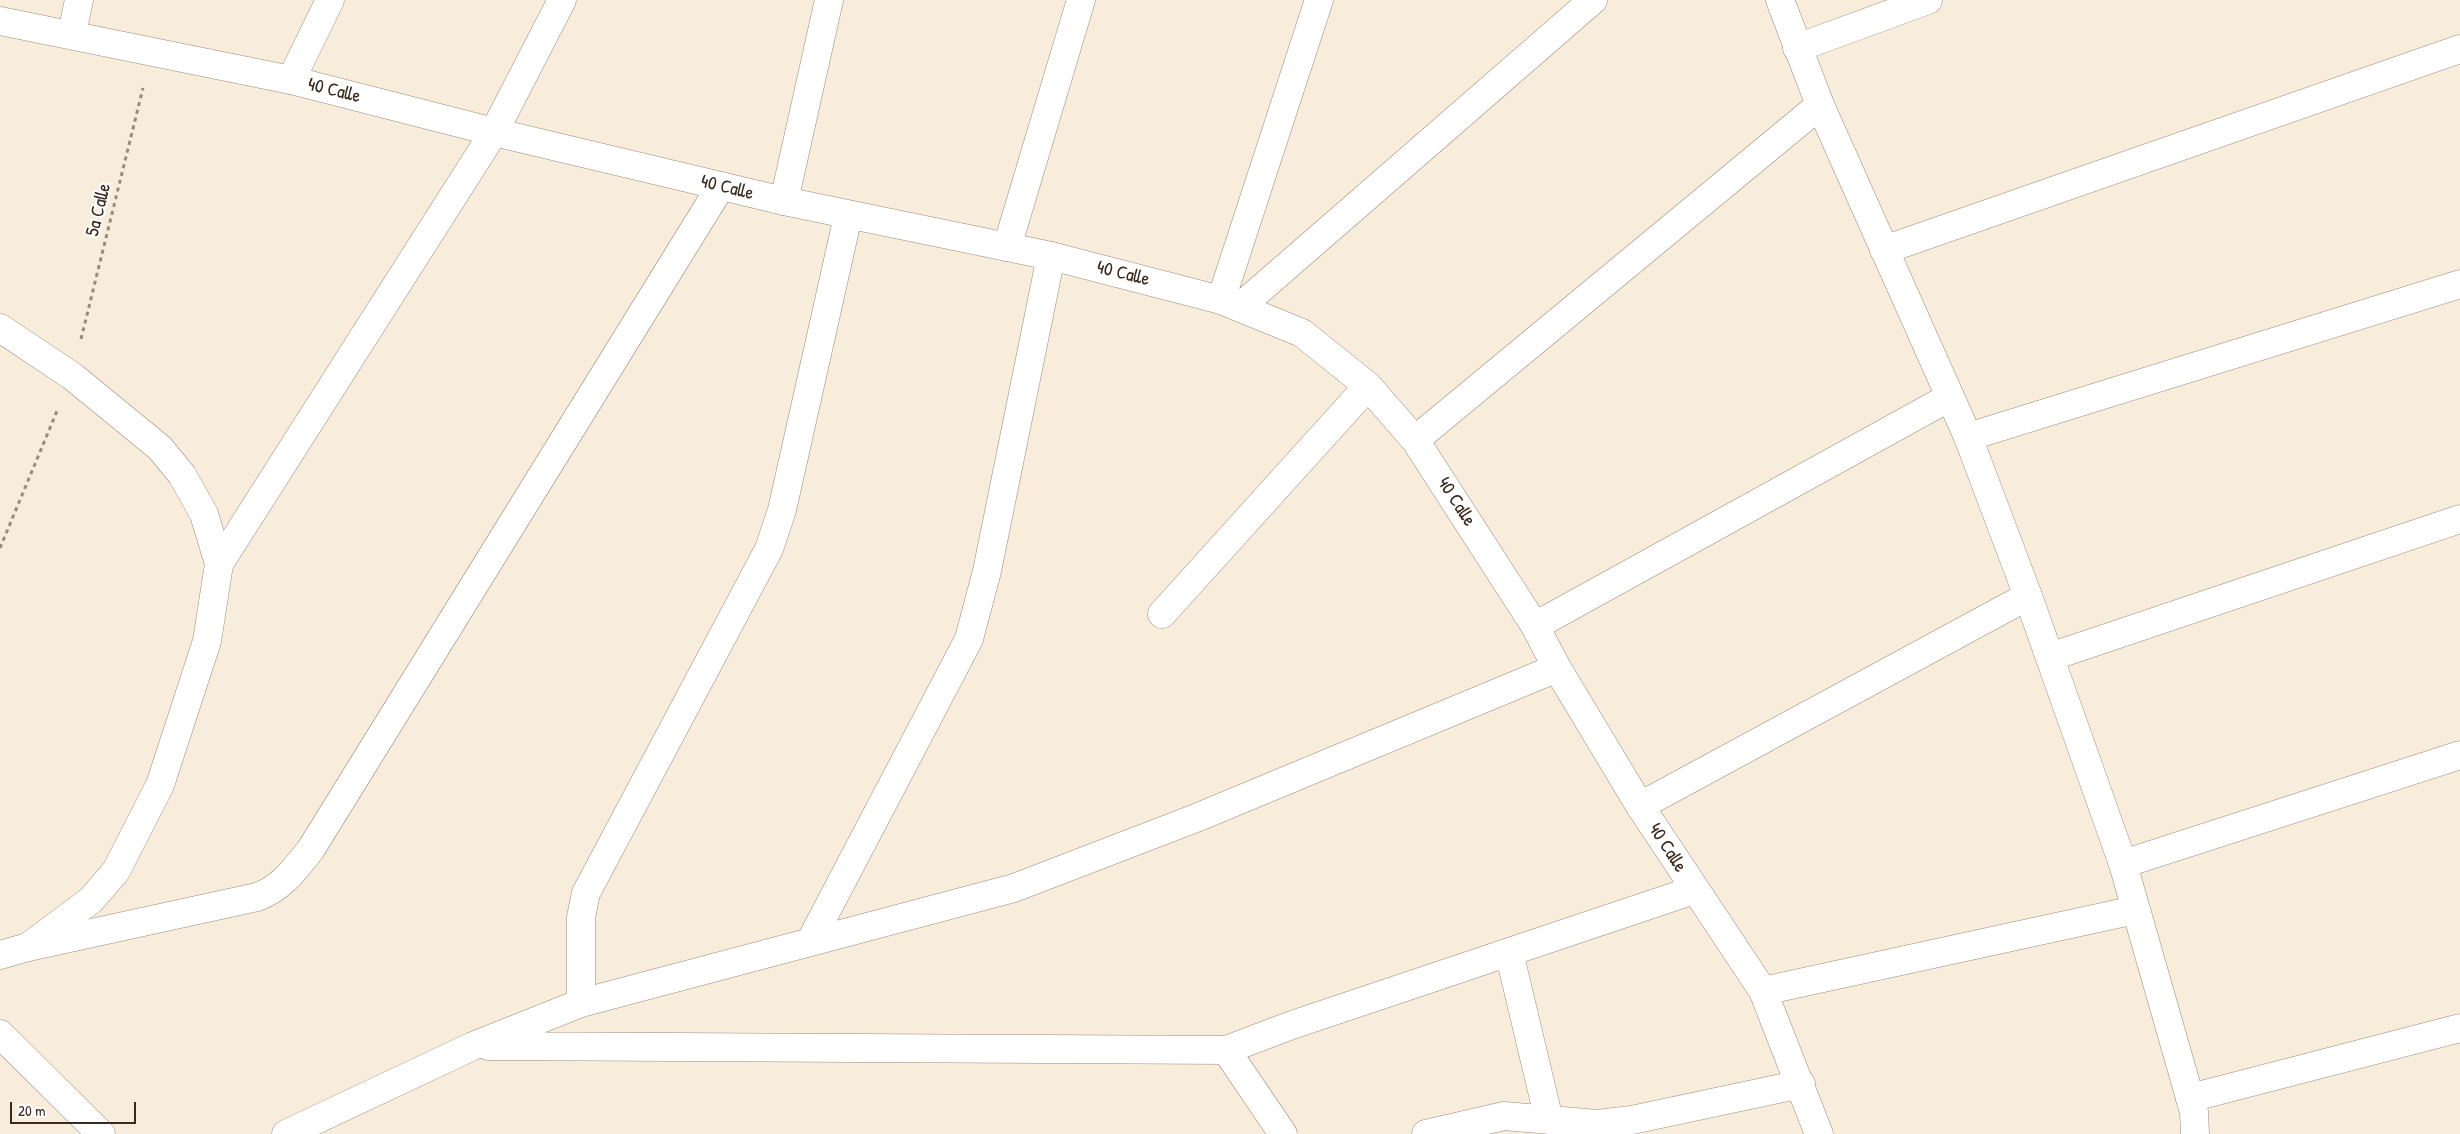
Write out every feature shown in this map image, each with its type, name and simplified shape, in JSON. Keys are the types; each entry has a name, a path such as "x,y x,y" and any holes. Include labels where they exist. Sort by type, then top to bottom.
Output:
{"street":[{"path":"72,33 79,0"},
{"path":"292,80 330,0"},
{"path":"28,947 91,900 116,872 160,785 207,641 219,564 494,132 562,0"},
{"path":"784,201 829,0"},
{"path":"1007,247 1081,0"},
{"path":"1231,303 1319,0"},
{"path":"1231,303 1593,0"},
{"path":"1780,0 1820,105 1968,437 2028,596 2123,864 2194,1112 2194,1134"},
{"path":"1797,48 1928,0"},
{"name":"40 Calle","path":"0,20 72,33 292,80 494,132 848,216 1051,256 1231,303 1302,333 1368,386 1415,440 1536,626 1557,668 1640,806 1694,890 1763,990 1819,1134"},
{"path":"1884,250 2460,49"},
{"path":"1415,440 1820,105"},
{"path":"0,955 28,947 258,897 272,891 286,881 311,849 721,186"},
{"path":"581,1003 580,917 586,893 769,549 782,510 848,216"},
{"path":"810,942 969,639 987,571 1051,256"},
{"path":"1968,437 2460,284"},
{"path":"0,328 72,376 160,448 182,475 204,514 219,564"},
{"path":"1162,614 1368,386"},
{"path":"1536,626 1950,397"},
{"path":"2050,657 2460,519"},
{"path":"1640,806 2028,596"},
{"path":"286,1134 473,1046 581,1003 1014,888 1196,818 1557,668"},
{"path":"2123,864 2460,755"},
{"path":"473,1046 1226,1050 1694,890"},
{"path":"1763,990 2135,910"},
{"path":"1509,952 1549,1120"},
{"path":"2190,1098 2460,1028"},
{"path":"0,1034 101,1134"},
{"path":"1226,1050 1284,1134"},
{"path":"1426,1134 1504,1116 1597,1124 1632,1120 1801,1084"}],"path":[{"name":"5a Calle","path":"0,548 72,376 152,51"}]}
